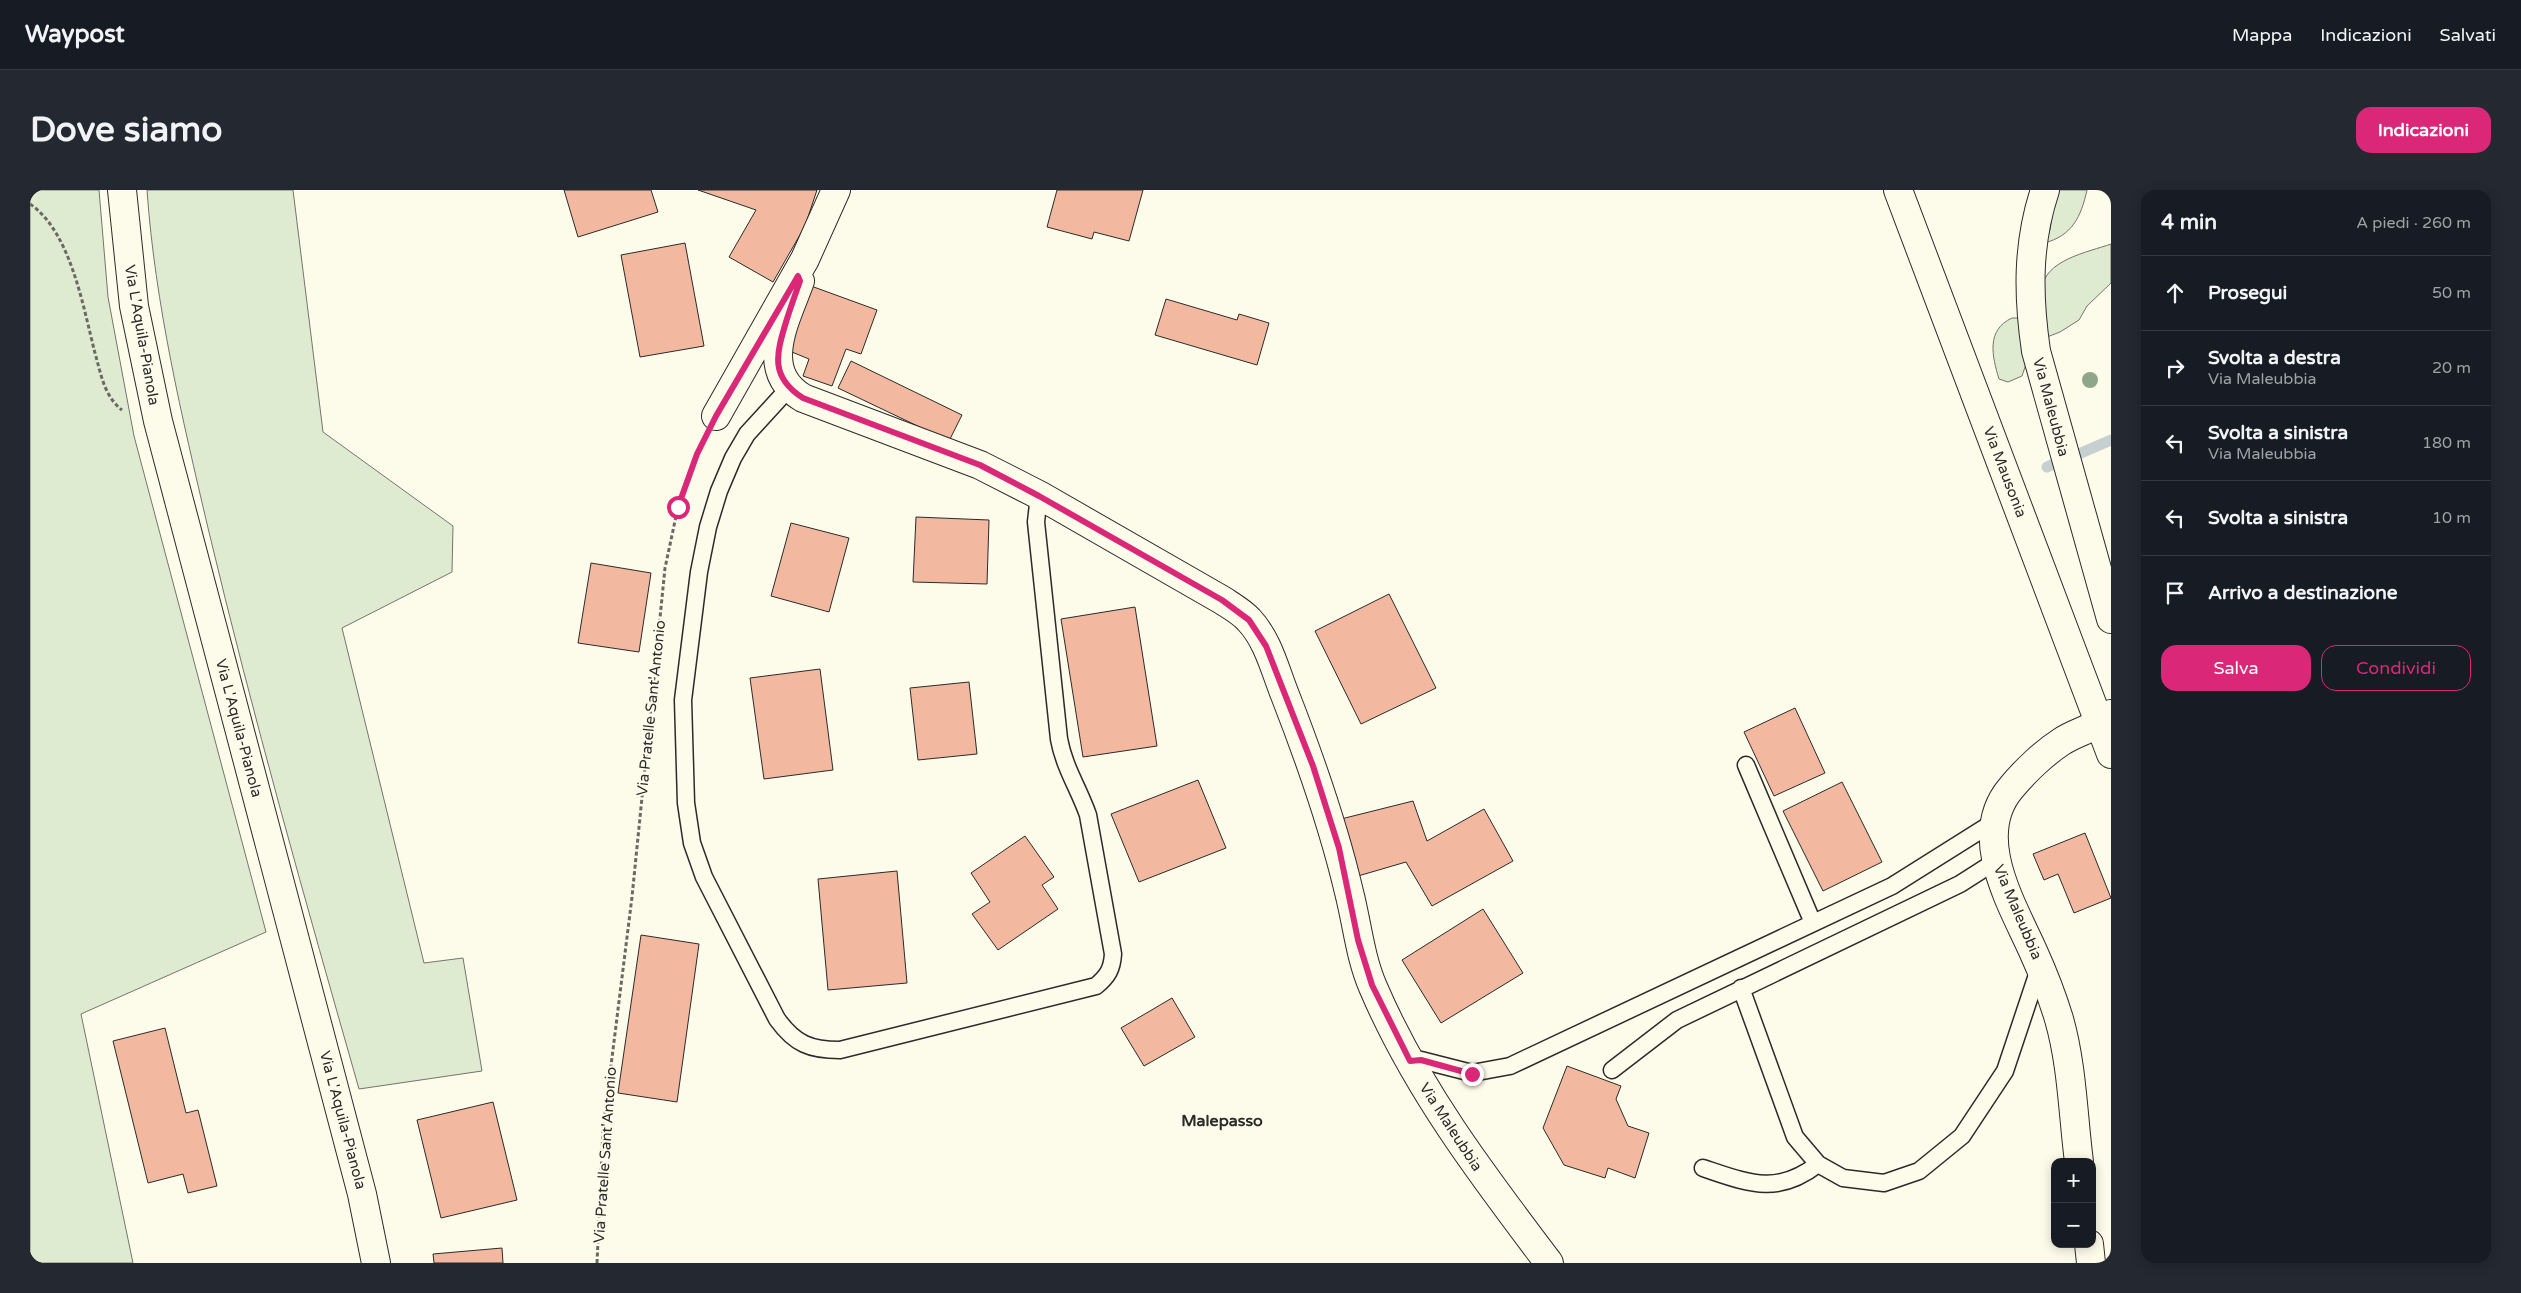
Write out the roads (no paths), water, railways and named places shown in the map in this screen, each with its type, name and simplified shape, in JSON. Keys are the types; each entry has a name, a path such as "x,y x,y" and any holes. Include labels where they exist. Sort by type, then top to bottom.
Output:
{"street":[{"name":"Via L'Aquila-Pianola","path":"122,190 134,306 158,421 362,1194 376,1263"},
{"path":"716,416 796,275 836,190"},
{"name":"Via Mausonia","path":"1898,190 2105,719 2111,754"},
{"name":"Via Maleubbia","path":"2045,190 2030,258 2030,312 2036,352 2111,619"},
{"path":"789,388 779,372 778,354 800,281 796,275"},
{"name":"Via Maleubbia","path":"789,388 803,398 980,465 1039,496 1222,600 1249,620 1266,646 1313,766 1336,839 1358,940 1372,985 1410,1061 1468,1155 1549,1263"},
{"name":"Via Maleubbia","path":"2079,1158 2065,1049 2059,1019 2040,966 2000,878 1996,861 1994,831 1996,820 2010,789 2062,742 2105,719"},
{"path":"2089,1248 2091,1263"}],"lane":[{"path":"789,388 747,434 733,458 719,491 708,528 699,572 683,700 686,804 692,842 704,877 777,1019 787,1032 801,1043 819,1050 840,1050 1096,986 1107,978 1112,966 1113,954 1088,815 1081,795 1063,759 1059,740 1036,522 1039,496"},
{"path":"1746,765 1813,923"},
{"path":"1410,1061 1421,1060 1472,1074 1510,1066 1892,886 1996,820"},
{"path":"1612,1070 1677,1020 1960,884 1996,861"},
{"path":"1741,988 1795,1137 1818,1164 1844,1178 1884,1183 1919,1171 1962,1136 2005,1070 2040,966"},
{"path":"1703,1168 1754,1185 1778,1184 1803,1176 1818,1164"}],"waterway":[{"path":"2074,456 2111,440"},
{"path":"2047,467 2058,462"}],"district":[{"name":"Malepasso","path":"1222,1121"}]}
